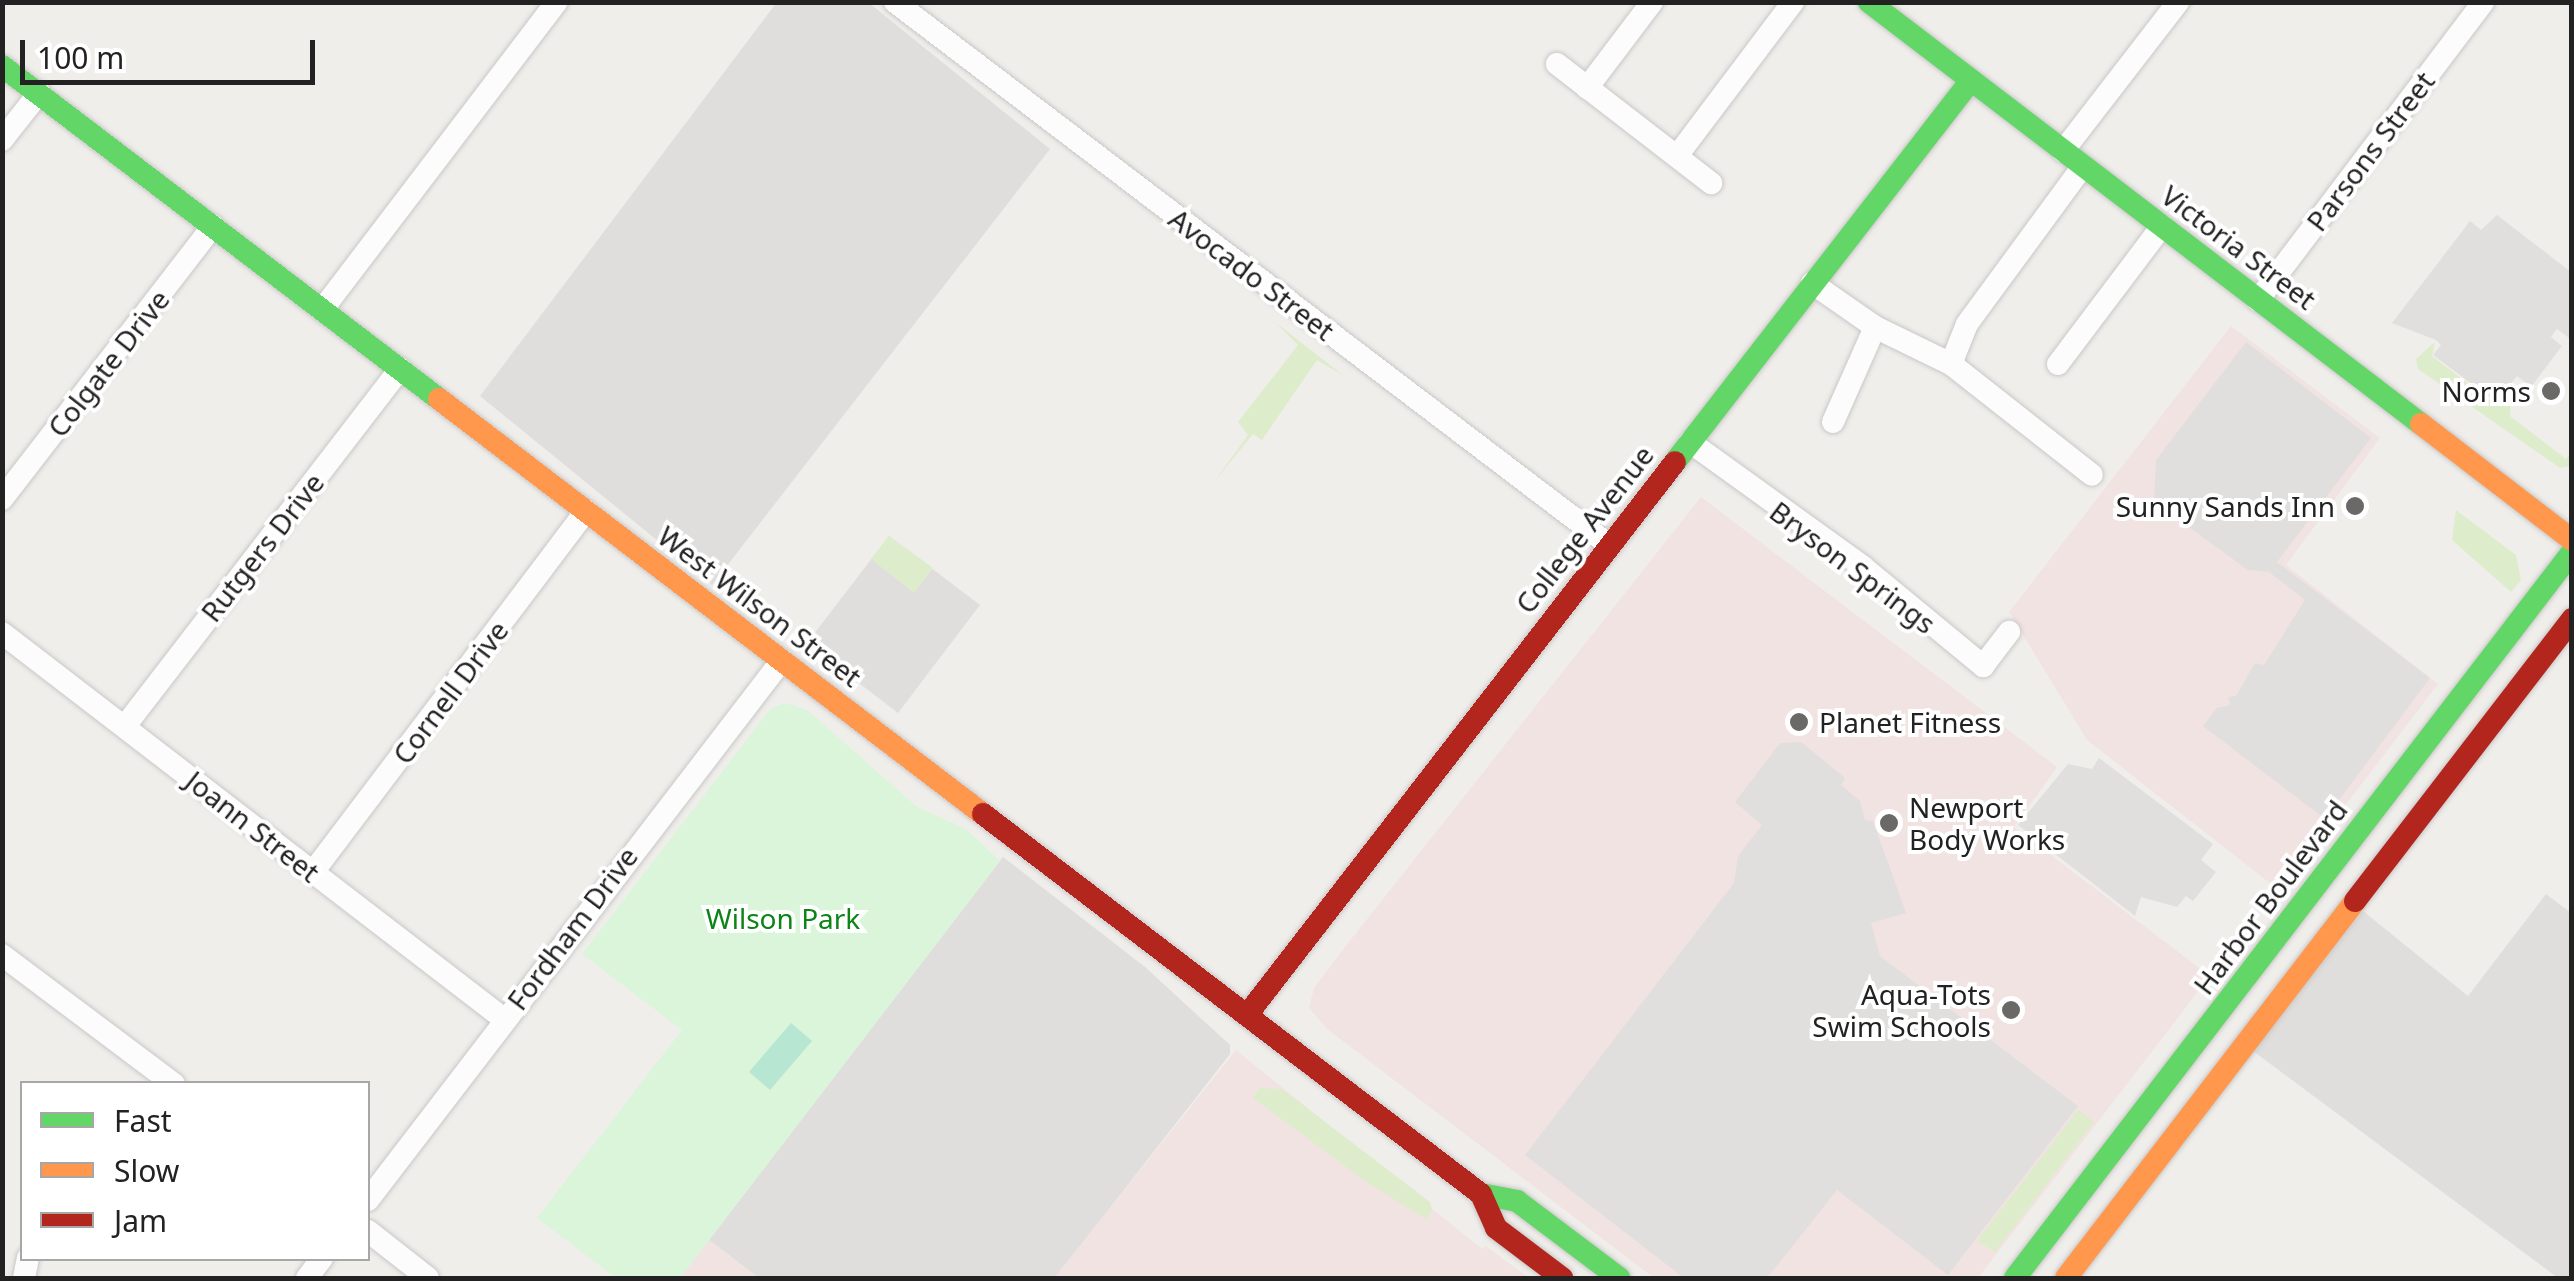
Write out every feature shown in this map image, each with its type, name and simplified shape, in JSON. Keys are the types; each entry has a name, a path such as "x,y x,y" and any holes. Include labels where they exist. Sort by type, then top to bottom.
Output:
{"street":[{"path":"322,310 557,2"},
{"name":"Avocado Street","path":"895,2 1610,545"},
{"path":"1587,88 1652,2"},
{"path":"1677,156 1793,2"},
{"name":"Victoria Street","path":"1870,2 2572,540"},
{"path":"2064,151 2178,2"},
{"name":"Parsons Street","path":"2258,300 2483,2"},
{"path":"1557,64 1711,182"},
{"name":"West Wilson Street","path":"2,66 1481,1194 1517,1202 1619,1278"},
{"name":"College Avenue","path":"1247,1015 1971,80"},
{"path":"2,140 39,94"},
{"path":"1951,364 1967,324 2083,166"},
{"name":"Colgate Drive","path":"2,499 213,226"},
{"path":"2058,364 2162,226"},
{"path":"1812,282 1875,327 1951,364 2092,475"},
{"path":"1833,422 1875,327"},
{"name":"Rutgers Drive","path":"125,726 400,369"},
{"name":"Bryson Springs","path":"1690,442 1863,567 1982,666 2009,632"},
{"name":"Cornell Drive","path":"313,872 586,511"},
{"name":"Harbor Boulevard","path":"2015,1278 2572,552"},
{"path":"2066,1278 2572,619"},
{"name":"Joann Street","path":"2,633 504,1019"},
{"name":"Fordham Drive","path":"370,1197 782,660"},
{"path":"2,955 166,1081"},
{"name":"West Wilson Street","path":"1481,1194 1496,1228 1562,1278"},
{"path":"370,1233 428,1278"}],"shaded area":[{"path":"777,2 869,3 1050,149 712,585 480,396"},
{"path":"2497,215 2571,272 2572,340 2557,329 2551,337 2562,346 2531,387 2517,376 2496,402 2433,355 2441,345 2436,340 2392,323 2470,221 2481,230"},
{"path":"2231,326 2380,438 2286,565 2438,684 2280,891 2087,740 2009,612"},
{"path":"2246,342 2371,438 2277,562 2430,678 2325,819 2203,726 2217,708 2230,705 2228,697 2236,696 2255,663 2264,665 2305,600 2269,572 2248,570 2154,502 2156,460"},
{"path":"1701,497 2057,767 2014,827 2210,976 1978,1278 1654,1278 1327,1029 1309,1008 1314,988 1345,947"},
{"path":"889,536 980,605 898,713 807,643"},
{"path":"1801,742 1845,778 1841,785 1860,801 1865,820 1873,821 1906,913 1871,923 1880,956 2078,1106 1948,1275 1837,1190 1767,1278 1684,1278 1525,1155 1734,883 1738,856 1762,825 1735,802 1780,743"},
{"path":"2099,758 2213,844 2201,860 2216,872 2193,901 2186,896 2177,907 2141,897 2135,916 2018,825 2068,764 2092,769"},
{"path":"1003,857 1145,967 1230,1045 1230,1054 1055,1278 759,1278 709,1240"},
{"path":"2546,894 2571,913 2571,1278 2558,1278 2253,1051 2363,911 2468,996"},
{"path":"1236,1050 1482,1249 1486,1246 1529,1278 1054,1278"},
{"path":"709,1240 759,1278 680,1278"}],"green space":[{"path":"1275,322 1344,376 1317,360 1262,440 1253,434 1214,482 1248,435 1238,422 1298,345"},
{"path":"2435,342 2432,356 2495,404 2506,390 2511,394 2510,416 2566,459 2571,453 2571,466 2560,468 2418,369 2416,359"},
{"path":"2456,510 2516,555 2521,580 2511,592 2452,540"},
{"path":"889,536 933,568 914,593 871,559"},
{"name":"Wilson Park","path":"786,703 807,710 916,806 967,830 1000,861 680,1278 616,1278 537,1218 682,1030 582,954 771,708"},
{"path":"791,1023 812,1041 770,1090 749,1072"},
{"path":"1260,1088 1282,1089 1430,1202 1432,1211 1426,1219 1365,1181 1253,1098"},
{"path":"2078,1110 2094,1122 1995,1252 1977,1241"}],"traffic: fast":[{"path":"1869,2 2421,424"},
{"path":"2,66 439,399"},
{"path":"1675,462 1971,80"},
{"path":"2015,1278 2572,552"},
{"path":"1481,1194 1517,1201 1619,1278"}],"traffic: slow":[{"path":"439,399 983,814"},
{"path":"2421,424 2572,540"},
{"path":"2066,1278 2355,901"}],"traffic: jam":[{"path":"1247,1015 1675,462"},
{"path":"2355,901 2572,619"},
{"path":"983,814 1481,1194 1496,1228 1562,1278"}],"place":[{"name":"Norms","path":"2551,391"},
{"name":"Sunny Sands Inn","path":"2355,506"},
{"name":"Planet Fitness","path":"1799,722"},
{"name":"Newport Body Works","path":"1889,823"},
{"name":"Aqua-Tots Swim Schools","path":"2011,1010"}]}
